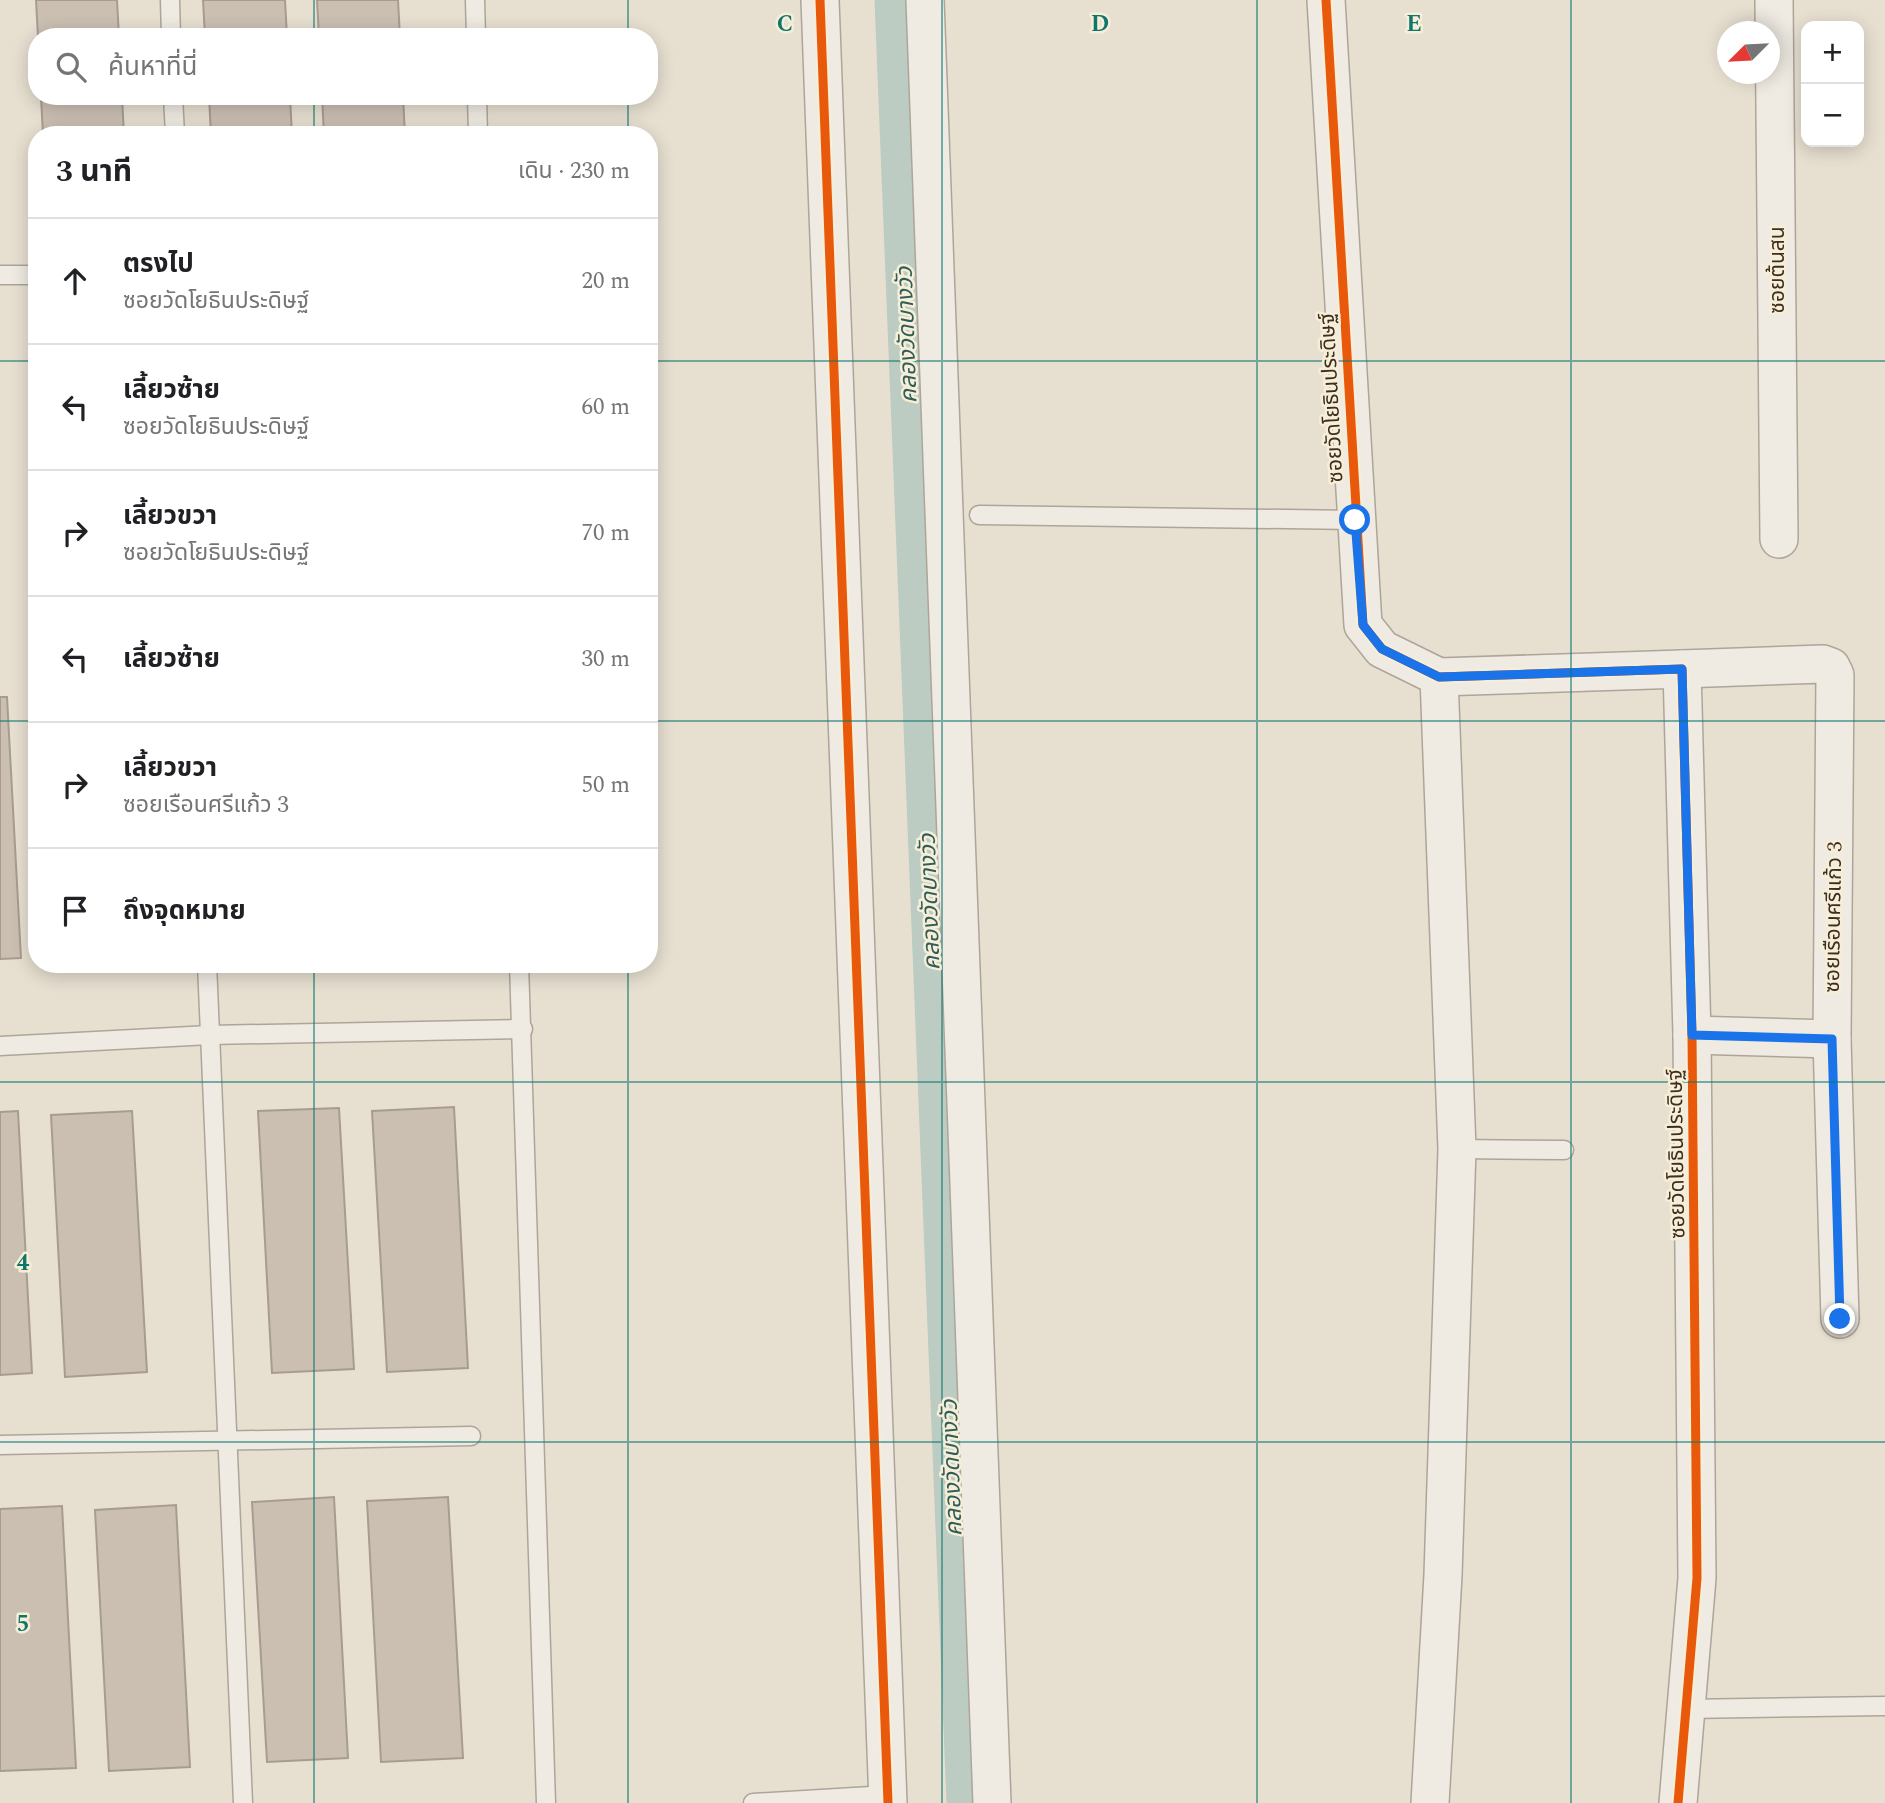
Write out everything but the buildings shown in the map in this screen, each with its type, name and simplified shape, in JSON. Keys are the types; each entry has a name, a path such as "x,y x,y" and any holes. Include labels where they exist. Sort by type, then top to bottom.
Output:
{"street":[{"path":"820,0 888,1799"},
{"path":"925,0 992,1803"},
{"name":"ซอยวัดโยธินประดิษฐ์","path":"1326,0 1363,625 1382,649 1439,677 1682,669 1692,1035 1697,1578 1678,1803"},
{"name":"ซอยต้นสน","path":"1774,0 1779,539"},
{"name":"ซอยเรือนศรีแก้ว 3","path":"1682,669 1823,664 1834,670 1832,1039 1840,1319"},
{"path":"1430,1803 1443,1575 1457,1149 1439,677"},
{"path":"1692,1035 1832,1039"}],"lane":[{"path":"170,0 171,28"},
{"path":"475,0 476,28"},
{"path":"173,105 175,126"},
{"path":"477,105 478,126"},
{"path":"0,275 28,275"},
{"path":"979,515 1355,520"},
{"path":"207,973 243,1803"},
{"path":"520,973 546,1803"},
{"path":"0,1046 210,1035 523,1029"},
{"path":"1457,1149 1564,1150"},
{"path":"0,1445 471,1436"},
{"path":"1686,1709 1885,1706"},
{"path":"753,1803 888,1799"}],"waterway":[{"name":"คลองวัดบางวัว","path":"893,0 965,1803"}],"cycle path":[{"path":"820,0 888,1803"},
{"path":"1326,0 1363,625 1382,649 1439,677 1682,669 1692,1035 1697,1578 1678,1803"}],"route":[{"path":"1355,520 1363,625 1382,649 1439,677 1682,669 1692,1035 1832,1039 1840,1319"}]}
